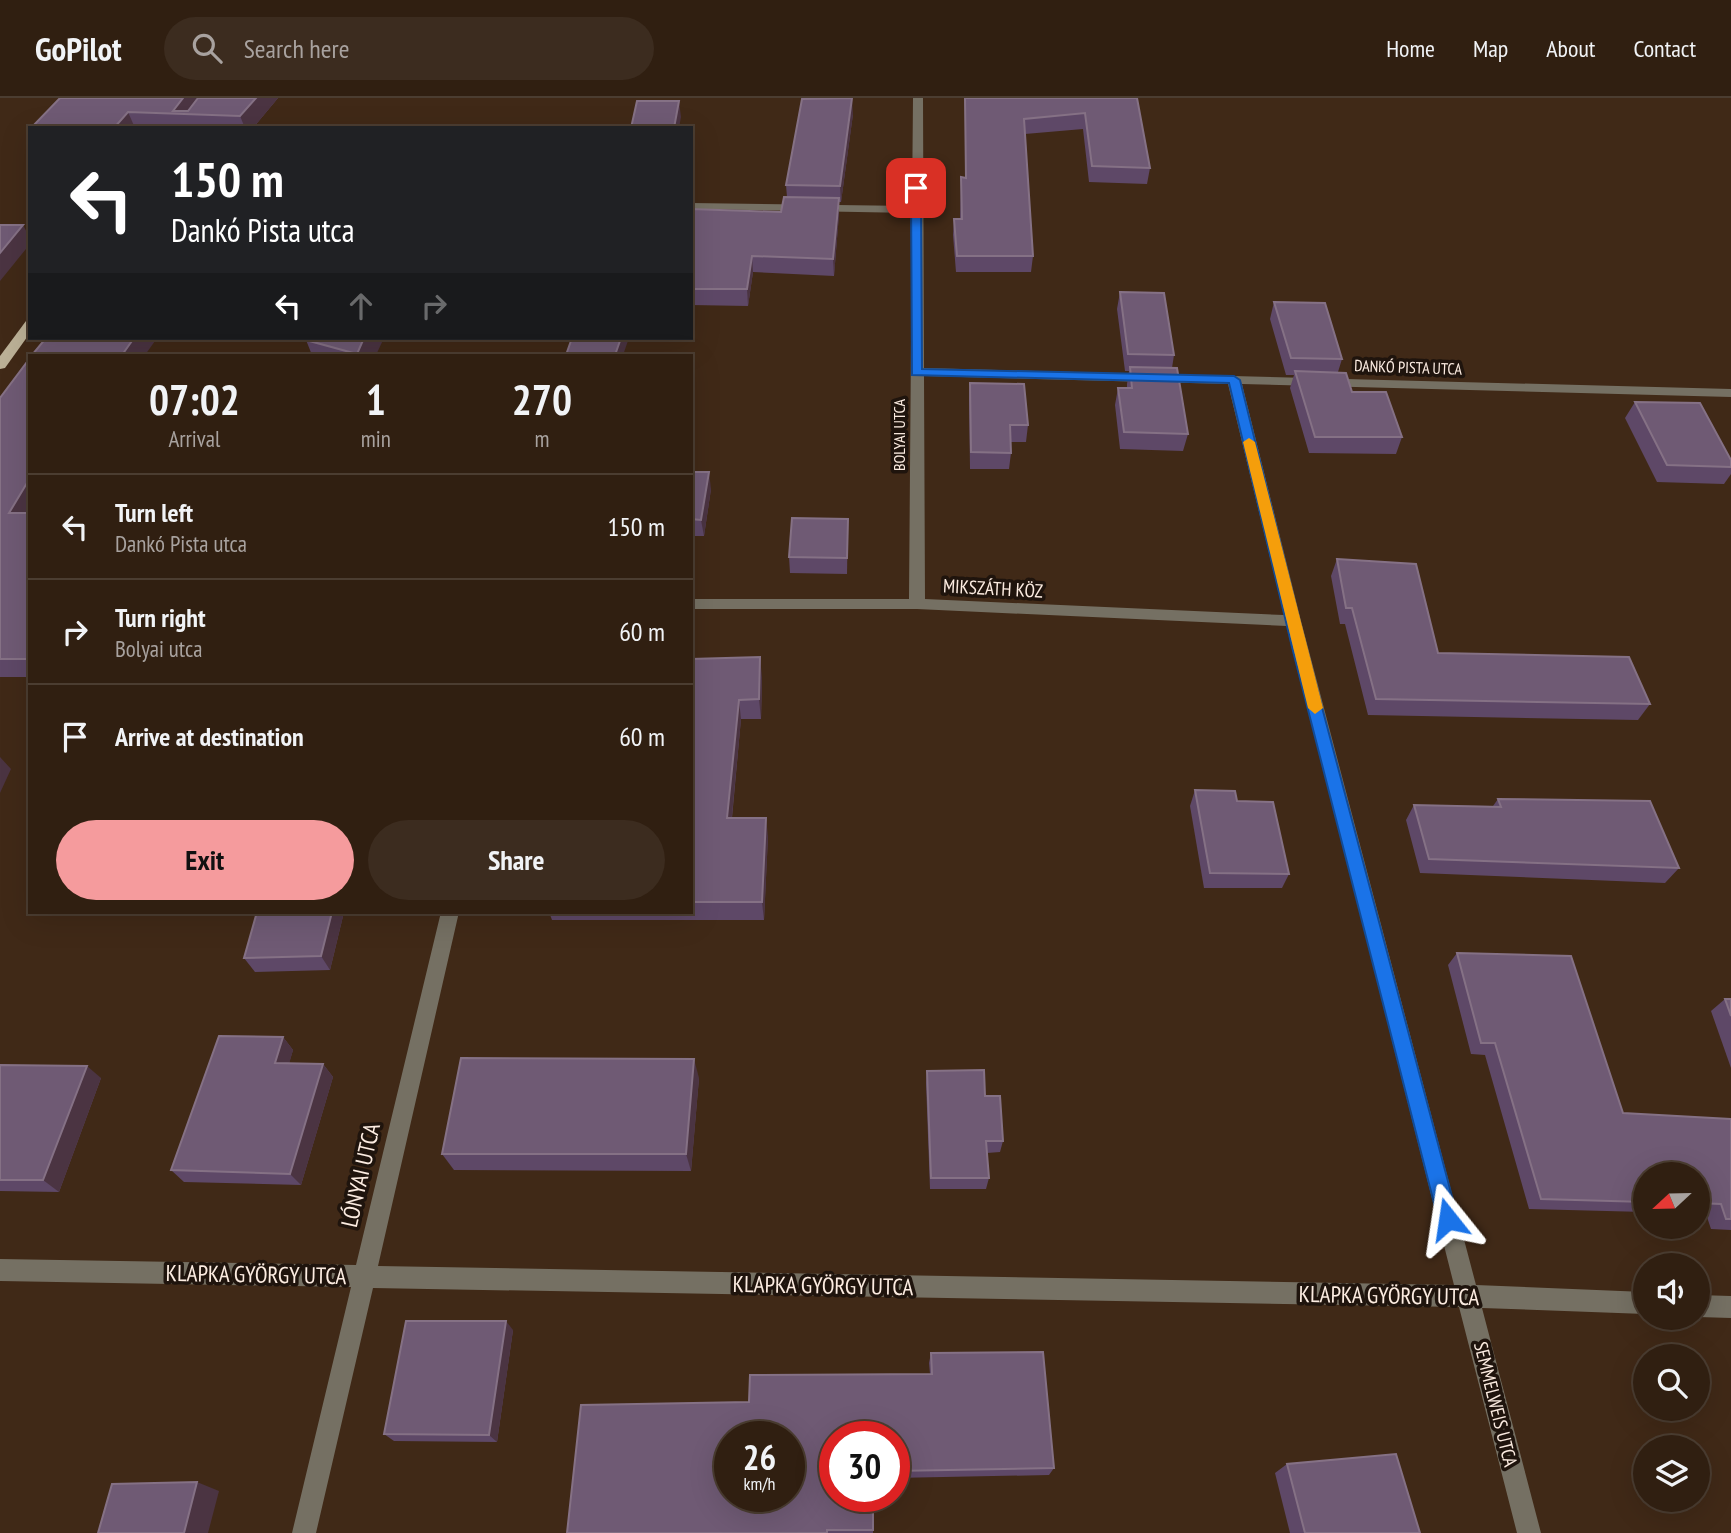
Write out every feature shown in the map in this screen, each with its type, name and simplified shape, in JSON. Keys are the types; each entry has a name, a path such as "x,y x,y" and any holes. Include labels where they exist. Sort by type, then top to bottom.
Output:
{"main road":[{"path":"0,365 28,327"}],"street":[{"name":"BOLYAI UTCA","path":"917,604 918,98"},
{"path":"693,206 916,210"},
{"name":"DANKÓ PISTA UTCA","path":"916,372 1731,393"},
{"name":"SEMMELWEIS UTCA","path":"1234,380 1293,621 1528,1533"},
{"name":"MIKSZÁTH KÖZ","path":"693,604 917,604 1293,621"},
{"name":"LÓNYAI UTCA","path":"304,1533 450,914"},
{"name":"KLAPKA GYÖRGY UTCA","path":"0,1270 1468,1296 1633,1303"},
{"path":"1710,1306 1731,1307"}],"building":[{"path":"60,98 183,98 173,111 188,111 198,98 256,98 240,116 128,112 116,126 33,126"},
{"path":"852,98 840,186 786,185 802,99"},
{"path":"965,98 1137,98 1150,168 1092,166 1085,113 1024,119 1033,256 957,256 954,219 962,219 961,177 966,178"},
{"path":"637,101 679,101 674,126 631,126"},
{"path":"784,197 839,198 833,259 752,256 747,289 693,289 693,209 781,212"},
{"path":"0,225 23,225 0,253"},
{"path":"1120,292 1164,293 1174,355 1128,354"},
{"path":"1274,302 1325,303 1342,359 1291,358"},
{"path":"44,340 133,340 123,354 33,354"},
{"path":"306,340 363,340 357,354"},
{"path":"571,340 620,340 615,354 566,354"},
{"path":"28,361 28,481 9,513 28,513 28,659 0,659 0,398"},
{"path":"1130,367 1177,368 1188,434 1124,432 1118,388 1132,388"},
{"path":"1295,371 1346,373 1352,392 1386,392 1402,437 1315,437"},
{"path":"970,383 1024,384 1028,425 1010,425 1011,453 971,452"},
{"path":"1635,402 1700,403 1731,460 1731,467 1667,465"},
{"path":"693,472 709,472 701,520 693,519"},
{"path":"792,518 848,519 847,558 789,557"},
{"path":"1337,559 1416,564 1438,653 1629,657 1650,704 1376,699 1352,608 1346,608"},
{"path":"760,657 759,699 739,700 727,818 766,818 762,902 693,902 693,659"},
{"path":"1195,790 1235,791 1237,801 1273,802 1289,874 1210,873"},
{"path":"1498,799 1650,801 1679,868 1429,859 1414,805 1501,807"},
{"path":"256,914 332,914 321,956 244,958"},
{"path":"1457,953 1571,956 1623,1113 1731,1119 1731,1219 1726,1219 1721,1204 1710,1204 1710,1162 1633,1162 1633,1202 1541,1199 1495,1043 1481,1043"},
{"path":"1725,999 1731,999 1731,1016"},
{"path":"219,1036 283,1037 275,1063 323,1064 290,1174 171,1170"},
{"path":"461,1058 694,1059 686,1154 442,1154"},
{"path":"0,1065 87,1066 43,1180 0,1180"},
{"path":"984,1070 985,1096 1000,1096 1003,1141 986,1141 989,1178 931,1178 927,1071"},
{"path":"406,1321 506,1321 489,1435 384,1434"},
{"path":"1043,1352 1054,1468 910,1471 910,1421 819,1421 819,1512 873,1512 873,1530 827,1530 827,1533 567,1533 581,1405 749,1402 750,1375 932,1374 931,1353"},
{"path":"1396,1454 1420,1533 1305,1533 1287,1464"},
{"path":"197,1482 184,1533 98,1533 112,1484"}],"slow traffic":[{"path":"1249,442 1315,708"}],"route":[{"path":"916,188 916,372 1234,380 1299,647 1448,1219"}]}
